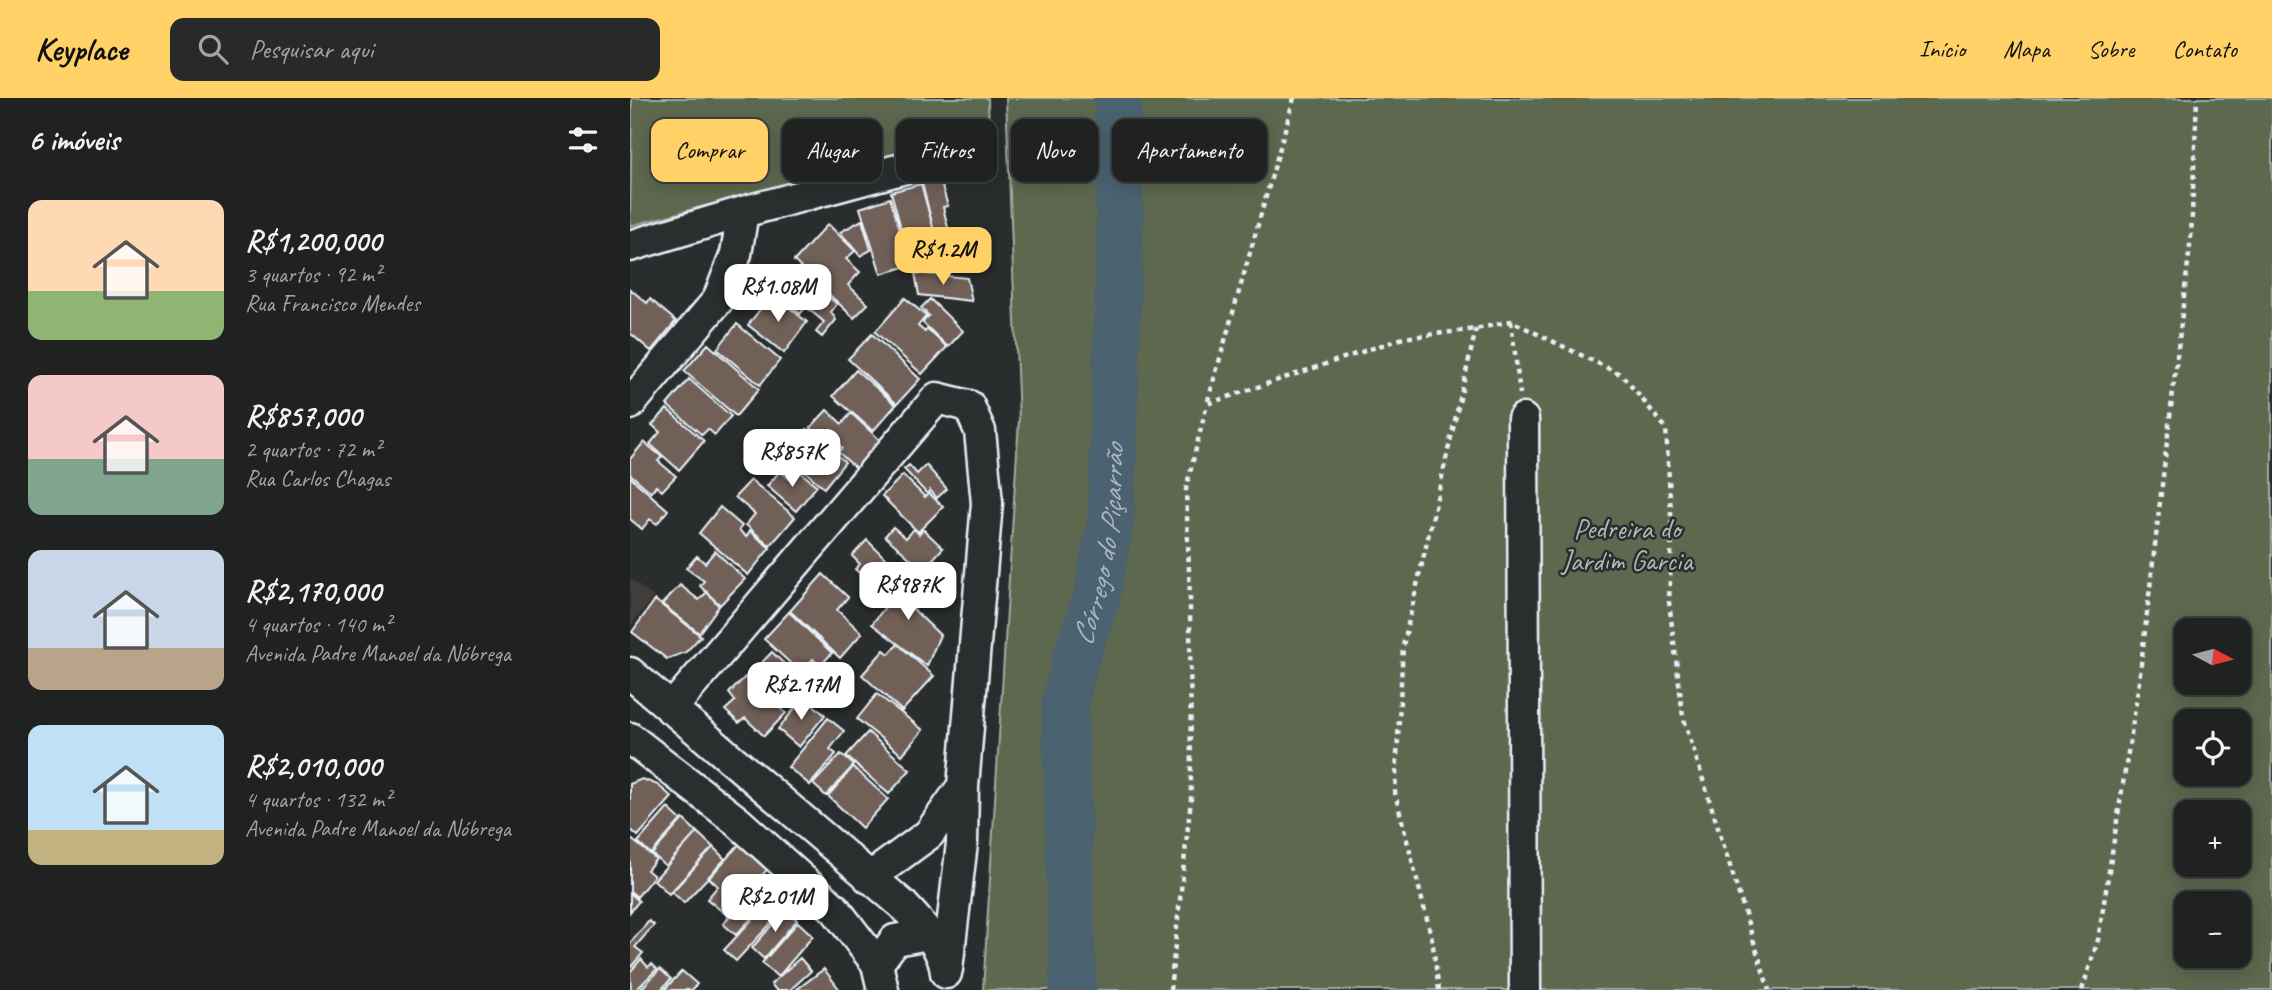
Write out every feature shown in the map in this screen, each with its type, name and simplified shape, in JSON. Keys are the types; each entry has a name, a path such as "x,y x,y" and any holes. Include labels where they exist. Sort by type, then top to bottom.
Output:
{"street":[{"path":"630,246 896,170"},
{"path":"630,404 718,300 736,254 743,212"},
{"path":"671,709 937,398 969,406 980,431 987,503 963,786 962,844 946,980"},
{"path":"1523,419 1525,990"},
{"path":"630,673 903,905 929,934 939,950 946,980"},
{"path":"632,746 737,821 835,909 880,977"},
{"path":"869,878 929,834 963,786"},
{"path":"880,977 895,940 929,934"}],"path":[{"path":"2082,990 2098,940 2138,690 2191,237 2197,98"},
{"path":"1511,321 1523,419"},
{"path":"1439,990 1432,939 1395,793 1403,646 1476,329"},
{"path":"1170,990 1191,799 1190,599 1186,489 1207,404"}],"shaded area":[{"path":"630,578 654,597 630,626"}],"green space":[{"path":"632,98 988,98 989,119 896,119 896,155 882,159 882,119 782,119 782,182 795,182 630,226"},
{"name":"Pedreira do Jardim Garcia","path":"1006,98 2272,98 2272,990 983,990 1019,420"}],"building":[{"path":"922,183 941,183 948,206 943,207 949,232 935,235"},
{"path":"921,184 941,256 911,264 891,192"},
{"path":"890,198 911,265 881,274 860,208"},
{"path":"862,220 871,250 860,256 840,232"},
{"path":"828,224 855,251 846,259 860,272 848,285 868,304 854,318 794,261"},
{"path":"795,270 837,304 831,312 836,320 822,337 816,332 824,322 806,307 800,314 776,294"},
{"path":"915,273 967,278 972,301 919,295"},
{"path":"630,289 647,303 650,299 676,321 651,351 630,333"},
{"path":"772,294 807,322 784,353 748,325"},
{"path":"905,298 926,316 918,326 925,332 927,329 947,347 922,374 875,332"},
{"path":"930,299 963,331 948,347 922,322 929,316 921,308"},
{"path":"737,324 780,360 760,385 717,349"},
{"path":"872,334 920,379 897,404 848,359"},
{"path":"708,344 759,389 736,416 684,371"},
{"path":"856,370 896,405 873,431 833,396"},
{"path":"689,379 731,416 715,435 708,429 702,435 667,405"},
{"path":"667,409 704,441 679,470 650,444 660,432 652,425"},
{"path":"827,410 842,424 851,413 883,443 858,470 838,452 842,448 827,433 822,439 810,428"},
{"path":"807,429 845,462 824,488 786,455"},
{"path":"644,442 662,457 658,461 676,476 662,491 656,486 651,492 630,474 630,459"},
{"path":"909,465 917,474 926,465 947,489 937,498 930,490 927,494 904,469"},
{"path":"780,471 792,481 800,472 817,486 796,511 767,486"},
{"path":"903,475 925,497 929,493 943,507 918,532 882,496"},
{"path":"630,477 668,510 657,524 650,519 642,529 630,519"},
{"path":"751,480 795,517 770,546 746,525 755,514 735,497"},
{"path":"720,507 742,526 739,530 746,537 750,531 770,548 748,575 699,533"},
{"path":"893,527 906,538 914,529 919,534 923,529 943,548 923,570 885,536"},
{"path":"867,540 887,560 879,569 894,584 883,596 855,569 860,564 852,556"},
{"path":"715,551 745,579 720,605 700,586 704,581 686,568 697,556 705,563"},
{"path":"912,572 924,589 913,609 940,635 927,666 872,624"},
{"path":"823,574 848,597 837,610 862,633 840,658 790,611"},
{"path":"680,585 699,600 707,592 719,606 699,633 662,604"},
{"path":"655,600 701,636 686,652 667,659 632,632"},
{"path":"789,612 832,653 820,666 813,659 801,673 764,639"},
{"path":"898,644 934,676 902,711 862,675 884,650 889,654"},
{"path":"772,652 810,689 792,708 776,692 770,698 748,677"},
{"path":"745,677 786,713 764,736 745,718 739,723 725,710 735,701 729,693"},
{"path":"877,694 923,730 902,755 857,719"},
{"path":"804,697 825,715 799,747 778,729"},
{"path":"828,718 844,731 830,749 836,754 810,785 788,767"},
{"path":"868,732 910,770 889,794 846,756"},
{"path":"841,754 854,765 826,796 813,784"},
{"path":"853,767 888,799 862,828 828,796"},
{"path":"642,779 658,785 672,797 638,836 630,829 630,784"},
{"path":"668,808 681,820 651,854 638,842"},
{"path":"683,819 697,832 666,866 652,854"},
{"path":"697,832 713,847 669,894 654,880"},
{"path":"630,838 656,859 647,870 654,876 637,897 630,891"},
{"path":"741,842 770,866 728,916 707,899 718,886 709,878"},
{"path":"713,847 725,859 684,903 672,892"},
{"path":"759,884 772,896 736,935 723,924"},
{"path":"630,893 639,901 630,912"},
{"path":"774,896 786,907 736,961 724,950"},
{"path":"786,909 797,920 764,959 752,948"},
{"path":"649,921 654,925 635,947 643,953 630,968 630,943"},
{"path":"798,922 813,936 778,977 762,963"},
{"path":"800,958 811,971 790,990 776,990 771,984"},
{"path":"641,959 648,967 652,964 657,969 636,990 631,990 630,972"},
{"path":"660,969 671,979 661,990 640,990"},
{"path":"824,969 840,990 796,990"},
{"path":"682,971 697,984 692,990 664,990"}],"waterway":[{"name":"Córrego do Piçarrão","path":"1073,990 1065,702 1097,596 1111,519 1120,229 1117,98"}]}
